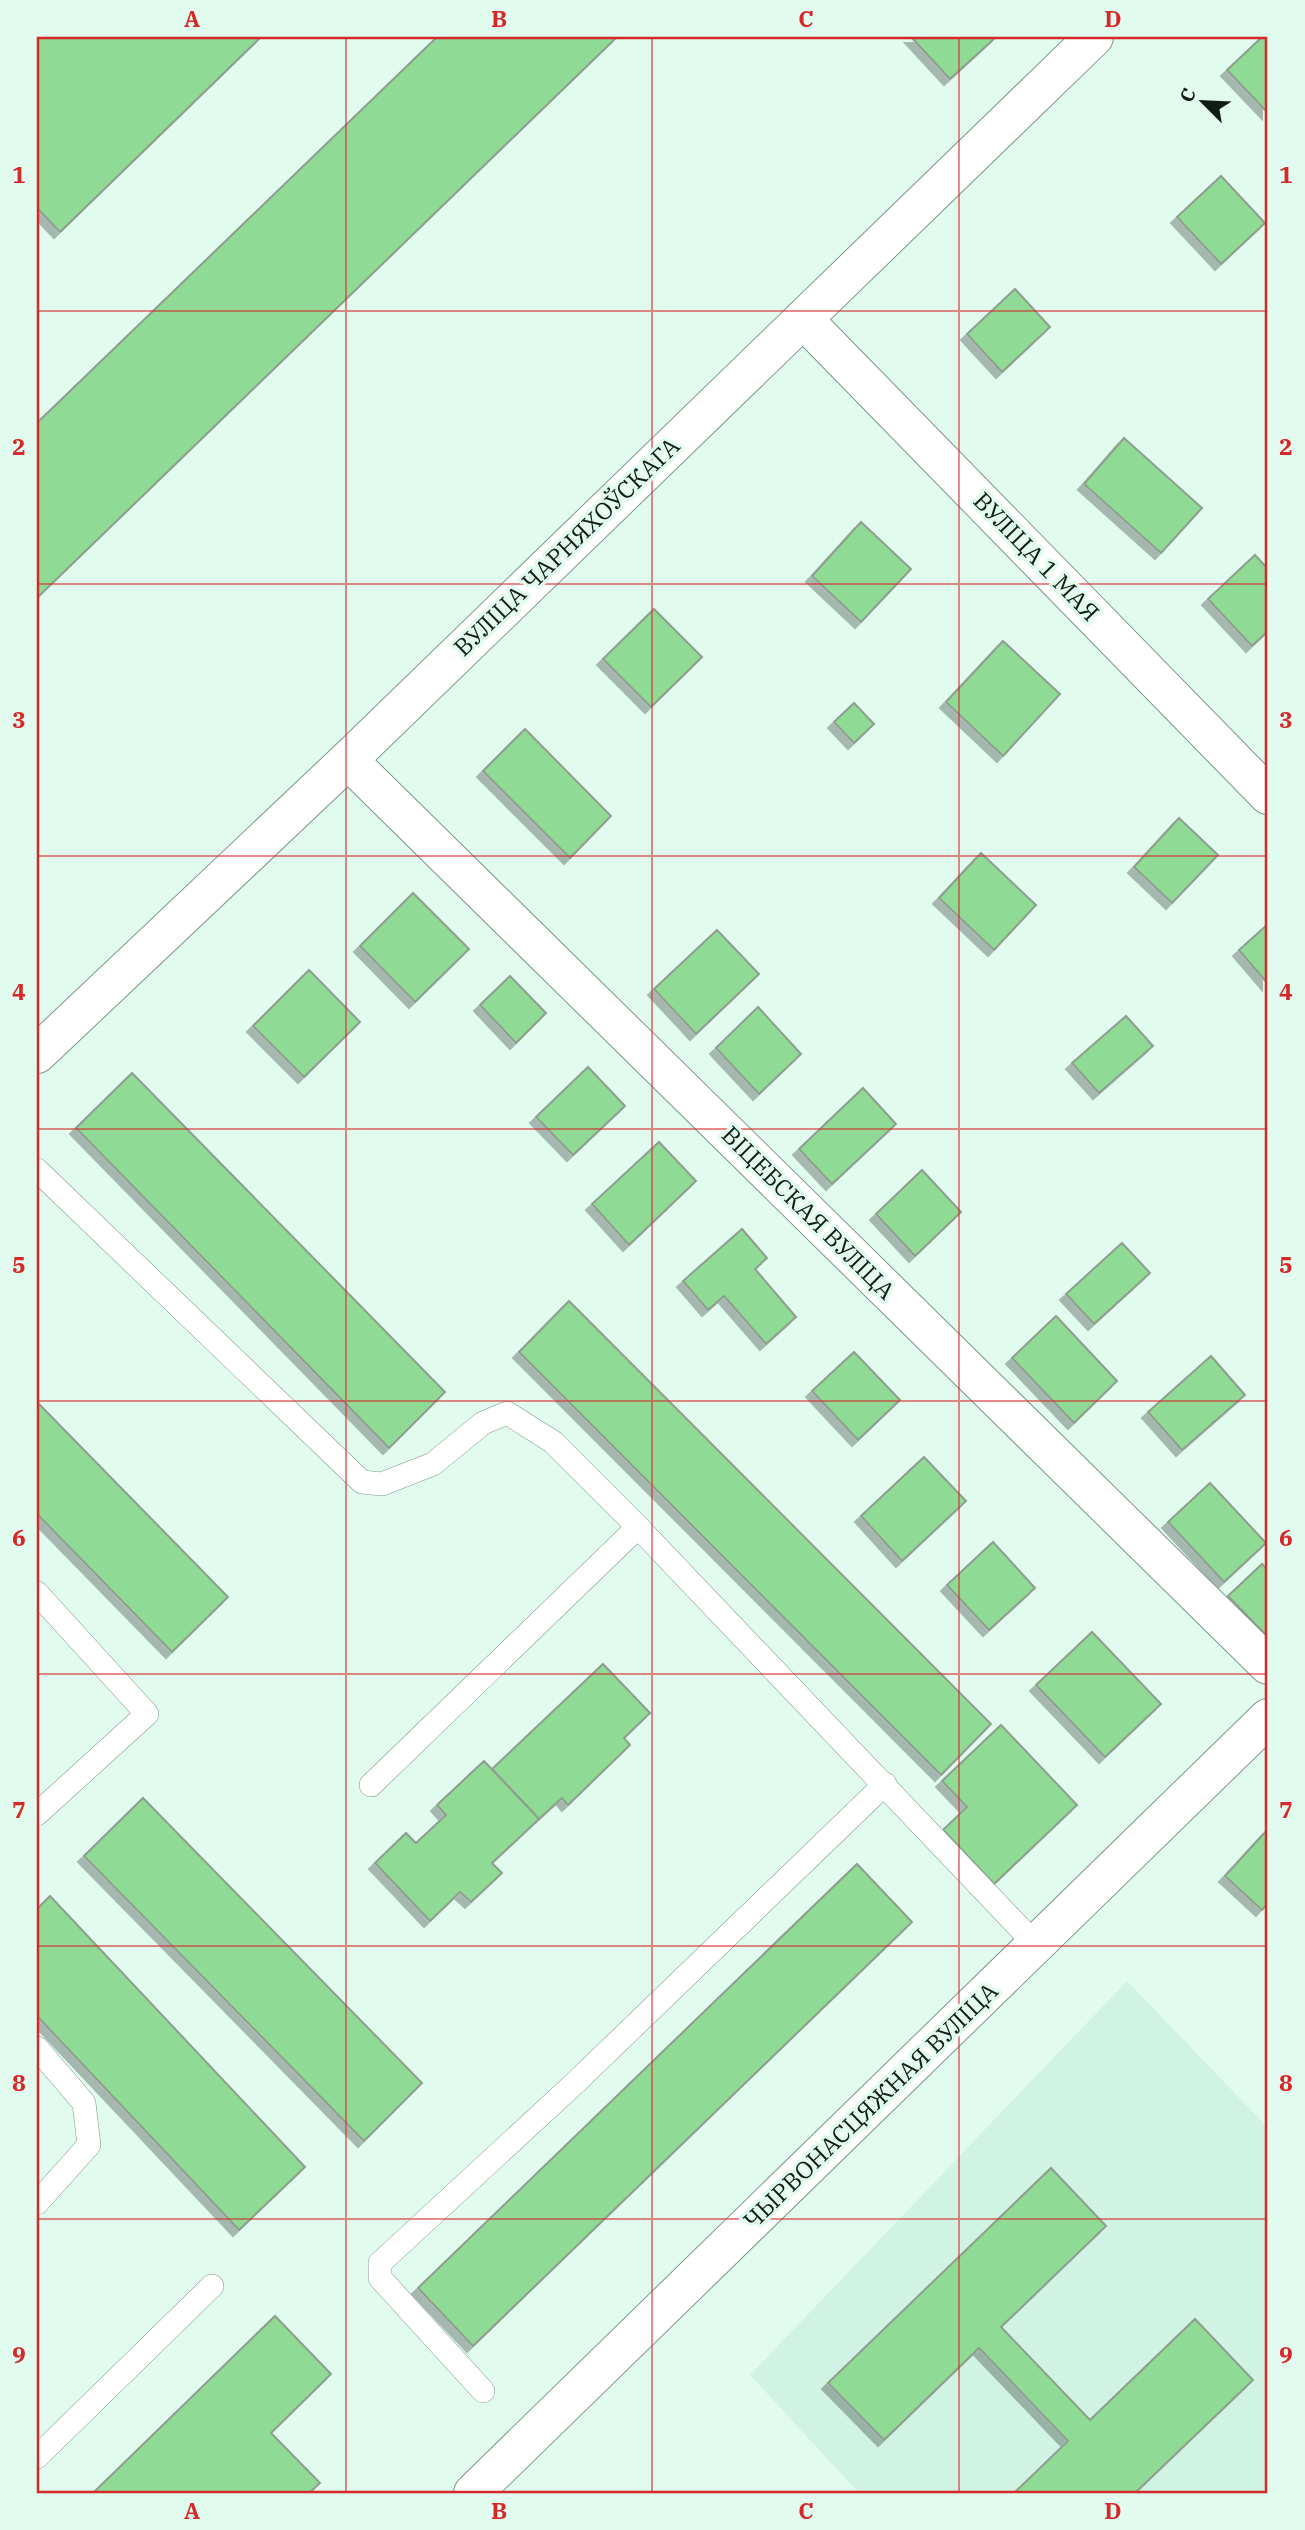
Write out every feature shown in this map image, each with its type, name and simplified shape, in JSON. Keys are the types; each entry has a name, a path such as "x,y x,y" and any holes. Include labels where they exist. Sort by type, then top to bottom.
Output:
{"street":[{"name":"ВУЛІЦА ЧАРНЯХОЎСКАГА","path":"37,1054 348,760 1094,37"},
{"name":"ВУЛІЦА 1 МАЯ","path":"803,319 1268,795"},
{"name":"ВІЦЕБСКАЯ ВУЛІЦА","path":"348,760 1268,1665"},
{"name":"ЧЫРВОНАСЦЯЖНАЯ ВУЛІЦА","path":"474,2493 1036,1945 1263,1734"}],"lane":[{"path":"37,1170 362,1482 382,1484 433,1464 483,1423 508,1413 553,1442 885,1784 1036,1945"},
{"path":"371,1785 638,1527"},
{"path":"37,1594 147,1714 37,1814"},
{"path":"484,2391 380,2278 380,2263 575,2083 885,1784"},
{"path":"37,2048 84,2103 89,2145 37,2203"},
{"path":"37,2456 212,2286"}],"shaded area":[{"path":"1127,1981 1268,2128 1268,2493 859,2493 750,2375"}],"building":[{"path":"37,37 261,37 60,232 37,208"},
{"path":"437,37 617,37 37,598 37,423"},
{"path":"911,37 996,37 950,79"},
{"path":"1262,37 1268,37 1268,113 1227,70"},
{"path":"1221,176 1265,223 1221,264 1177,217"},
{"path":"1015,289 1050,327 1002,372 967,334"},
{"path":"1124,438 1202,508 1161,553 1084,484"},
{"path":"861,522 911,569 861,622 812,576"},
{"path":"1255,555 1268,569 1268,631 1252,646 1208,599"},
{"path":"654,609 702,657 651,707 603,659"},
{"path":"1003,641 1060,694 1003,756 946,702"},
{"path":"854,703 874,724 854,743 834,722"},
{"path":"525,729 611,816 570,858 483,771"},
{"path":"1179,818 1218,855 1172,903 1134,867"},
{"path":"981,853 1036,905 994,950 939,898"},
{"path":"413,893 469,949 415,1002 360,946"},
{"path":"1268,924 1268,984 1239,950"},
{"path":"717,930 759,974 696,1034 654,989"},
{"path":"309,970 360,1022 304,1077 253,1026"},
{"path":"510,976 546,1013 516,1043 480,1005"},
{"path":"758,1007 801,1054 759,1094 716,1048"},
{"path":"1126,1016 1153,1046 1099,1093 1072,1063"},
{"path":"588,1067 625,1106 573,1155 536,1117"},
{"path":"132,1073 445,1392 389,1448 76,1128"},
{"path":"863,1088 896,1124 832,1184 799,1149"},
{"path":"659,1142 696,1181 629,1245 592,1204"},
{"path":"922,1170 961,1212 915,1256 876,1214"},
{"path":"742,1229 767,1258 755,1269 796,1317 766,1344 724,1296 708,1310 683,1281"},
{"path":"1122,1243 1150,1273 1094,1324 1066,1294"},
{"path":"569,1301 991,1724 941,1775 519,1352"},
{"path":"1056,1316 1117,1381 1074,1423 1012,1358"},
{"path":"854,1352 900,1400 858,1440 812,1391"},
{"path":"1211,1356 1245,1395 1182,1450 1148,1412"},
{"path":"37,1402 228,1597 172,1652 37,1514"},
{"path":"924,1457 966,1501 902,1561 861,1516"},
{"path":"1210,1483 1266,1543 1224,1582 1168,1522"},
{"path":"993,1542 1035,1588 989,1630 947,1585"},
{"path":"1262,1564 1268,1570 1268,1632 1265,1634 1228,1596"},
{"path":"1092,1632 1161,1704 1105,1757 1036,1685"},
{"path":"603,1664 650,1713 624,1738 630,1745 568,1805 562,1798 539,1819 492,1769"},
{"path":"1001,1725 1077,1805 994,1884 943,1830 967,1807 942,1781"},
{"path":"484,1761 539,1819 492,1863 502,1873 471,1902 460,1892 430,1921 375,1863 406,1833 416,1843 446,1815 437,1805"},
{"path":"143,1798 422,2083 364,2141 84,1856"},
{"path":"1268,1829 1268,1903 1262,1910 1225,1876"},
{"path":"857,1864 912,1922 473,2346 418,2288"},
{"path":"50,1896 305,2167 239,2230 37,2016 37,1909"},
{"path":"1051,2168 1106,2226 1001,2327 1090,2420 1195,2319 1253,2380 1135,2493 1014,2493 1068,2441 979,2348 884,2440 828,2383"},
{"path":"275,2316 331,2374 271,2433 320,2483 309,2493 93,2493"}]}
